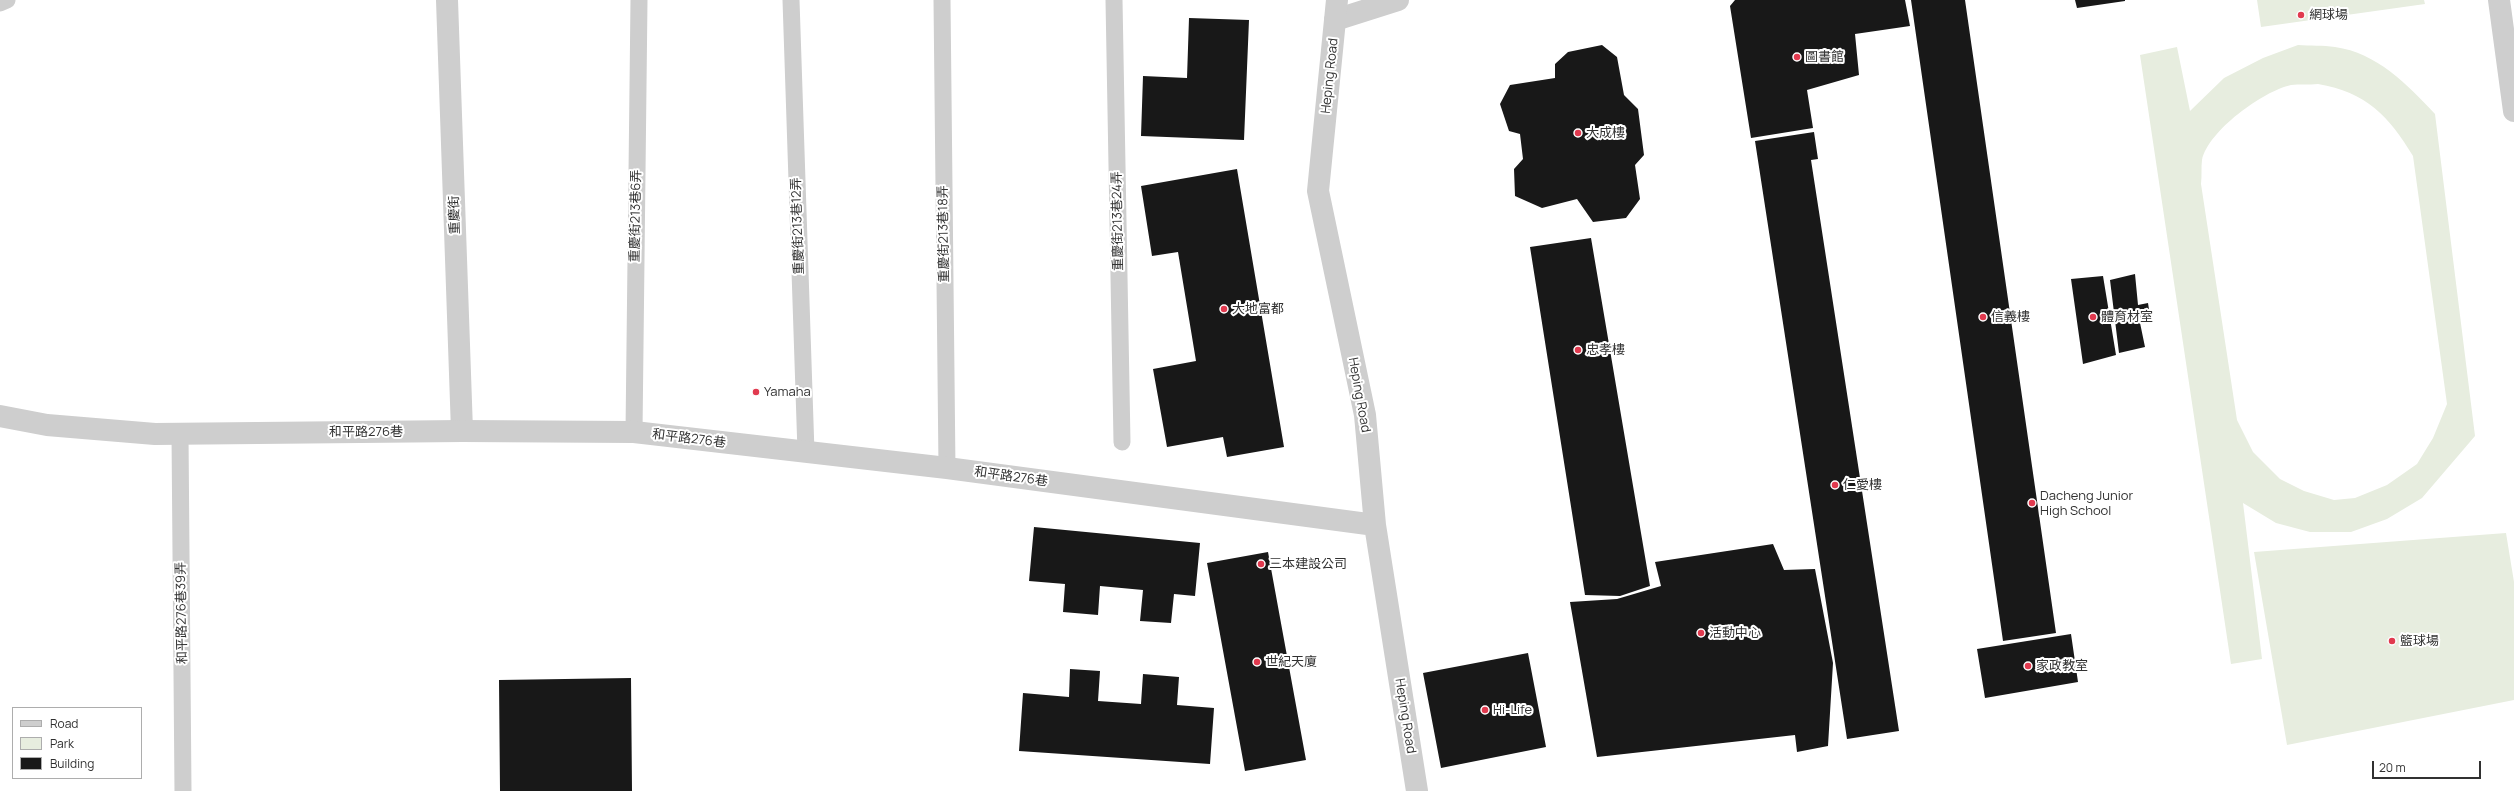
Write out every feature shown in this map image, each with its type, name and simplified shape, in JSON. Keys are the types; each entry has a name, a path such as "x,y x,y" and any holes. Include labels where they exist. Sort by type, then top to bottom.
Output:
{"street":[{"name":"重慶街","path":"447,0 462,431"},
{"path":"1336,10 1398,0"},
{"path":"2499,0 2514,111"},
{"name":"Heping Road","path":"1336,10 1318,191 1365,415 1375,525 1417,791"},
{"name":"和平路276巷","path":"0,416 47,425 155,434 462,431 634,432 947,468 1375,525"}],"lane":[{"path":"0,3 7,0"},
{"name":"重慶街213巷6弄","path":"634,432 639,0"},
{"name":"重慶街213巷12弄","path":"791,0 806,452"},
{"name":"重慶街213巷18弄","path":"942,0 947,468"},
{"name":"重慶街213巷24弄","path":"1114,0 1122,442"},
{"name":"和平路276巷39弄","path":"180,434 183,791"}],"green space":[{"name":"網球場","path":"2257,0 2424,0 2425,4 2261,27"},
{"path":"2298,45 2330,46 2350,50 2378,63 2402,81 2435,114 2475,436 2422,498 2387,519 2351,532 2310,532 2276,523 2243,503 2262,659 2231,664 2140,55 2177,47 2190,111 2224,78 2263,58","holes":["2318,84 2350,93 2374,108 2395,129 2413,156 2447,404 2433,438 2417,464 2387,485 2355,498 2334,500 2304,491 2280,479 2253,452 2237,420 2201,184 2202,160 2206,149 2214,137 2238,114 2266,95 2291,85"]},
{"name":"籃球場","path":"2506,533 2514,582 2514,700 2287,745 2254,552"}],"building":[{"name":"圖書館","path":"1735,0 1905,0 1910,26 1855,34 1859,75 1807,90 1813,128 1751,138 1730,6"},
{"name":"信義樓","path":"1911,0 1965,0 2056,633 2003,641"},
{"path":"2075,0 2125,0 2125,1 2077,8"},
{"path":"1189,18 1249,20 1244,140 1141,136 1143,76 1187,78"},
{"name":"大成樓","path":"1602,45 1617,57 1624,95 1638,109 1644,155 1635,165 1640,199 1626,218 1593,222 1577,199 1542,208 1515,196 1514,169 1523,159 1520,134 1509,131 1500,104 1510,85 1555,78 1555,64 1568,52"},
{"name":"仁愛樓","path":"1814,132 1818,159 1811,160 1899,731 1847,739 1755,141"},
{"name":"大地富都","path":"1237,169 1284,447 1227,457 1223,437 1167,447 1153,369 1196,361 1178,252 1152,256 1141,186"},
{"name":"忠孝樓","path":"1591,238 1650,586 1620,596 1585,595 1530,247"},
{"path":"2135,274 2138,305 2148,303 2150,316 2139,318 2145,347 2119,353 2110,280"},
{"name":"體育材室","path":"2103,276 2116,355 2083,364 2071,279"},
{"path":"1034,527 1200,543 1195,596 1174,594 1171,623 1140,621 1143,590 1100,586 1098,615 1063,612 1065,584 1029,581"},
{"name":"活動中心","path":"1773,544 1784,570 1815,569 1833,663 1828,746 1797,752 1795,735 1597,757 1570,602 1617,599 1661,586 1655,562"},
{"name":"世紀天廈","path":"1268,552 1306,760 1245,771 1207,563"},
{"name":"家政教室","path":"2071,634 2078,682 1985,698 1977,649"},
{"name":"Hi-Life","path":"1528,653 1546,747 1441,768 1423,673"},
{"path":"1070,669 1100,671 1098,701 1141,704 1143,674 1179,677 1177,705 1214,708 1210,764 1019,751 1023,693 1069,697"},
{"path":"631,678 632,791 500,791 499,680"}],"place":[{"name":"網球場","path":"2301,15"},
{"name":"圖書館","path":"1797,57"},
{"name":"大成樓","path":"1578,133"},
{"name":"大地富都","path":"1224,309"},
{"name":"信義樓","path":"1983,317"},
{"name":"體育材室","path":"2093,317"},
{"name":"忠孝樓","path":"1578,350"},
{"name":"Yamaha","path":"756,392"},
{"name":"仁愛樓","path":"1835,485"},
{"name":"Dacheng Junior High School","path":"2032,503"},
{"name":"三本建設公司","path":"1261,564"},
{"name":"活動中心","path":"1701,633"},
{"name":"籃球場","path":"2392,641"},
{"name":"世紀天廈","path":"1257,662"},
{"name":"家政教室","path":"2028,666"},
{"name":"Hi-Life","path":"1485,710"}]}
